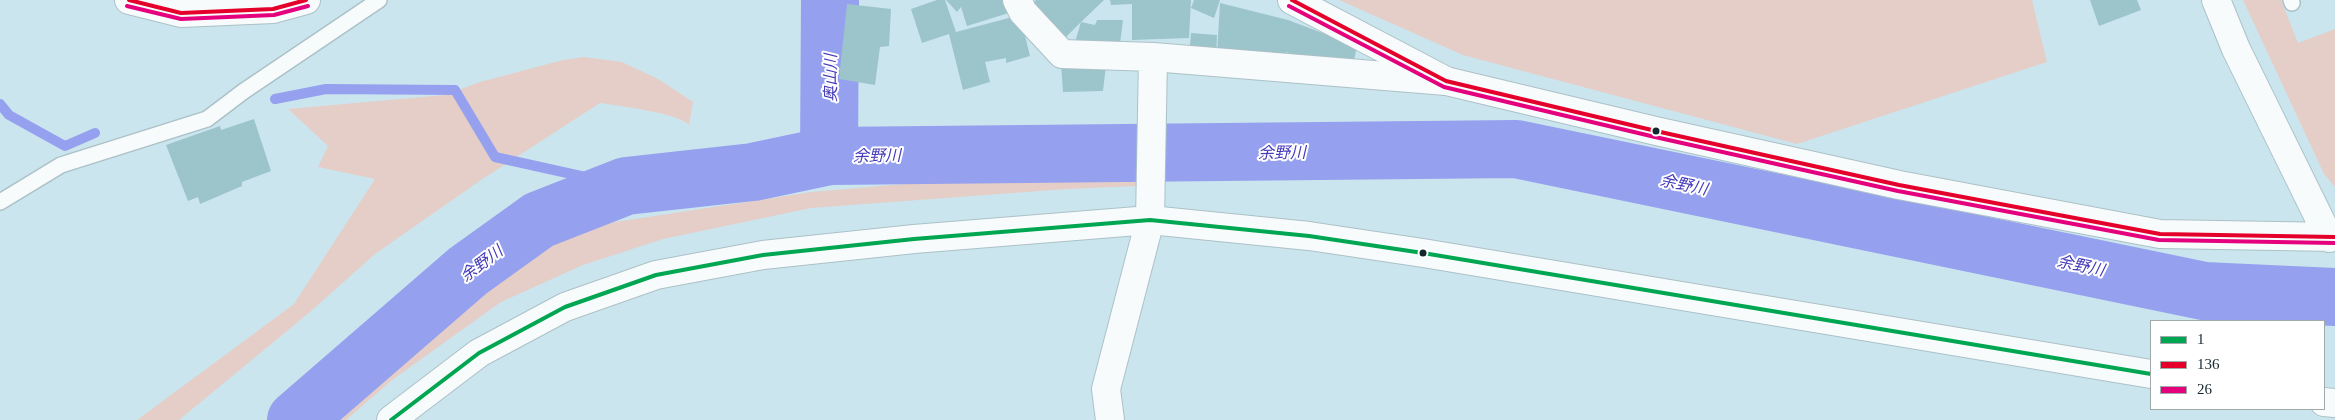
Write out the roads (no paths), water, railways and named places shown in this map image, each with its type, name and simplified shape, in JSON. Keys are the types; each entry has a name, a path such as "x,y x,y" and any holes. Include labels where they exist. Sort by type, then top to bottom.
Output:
{"main road":[{"path":"129,0 181,13 273,9 306,0"},
{"path":"1018,0 1023,12 1062,54 1153,56 1446,81 1656,131 1899,184 2160,234 2332,238 2236,49 2216,0"},
{"path":"1292,0 1446,81"},
{"path":"1110,420 1106,389 1150,207 1153,56"},
{"path":"392,420 478,353 565,307 656,275 763,255 914,239 1150,207 1309,236 1423,252 2150,374"}],"lane":[{"path":"0,202 61,165 207,119 244,91 379,0"}],"waterway":[{"name":"奥山川","path":"829,156 830,0"},
{"path":"275,99 326,89 455,90 495,157 626,186"},
{"path":"0,104 9,115 65,146 95,133"},
{"name":"余野川","path":"296,420 468,271 539,220 626,186 753,172 829,156 1516,149 2204,291 2335,297"}]}
